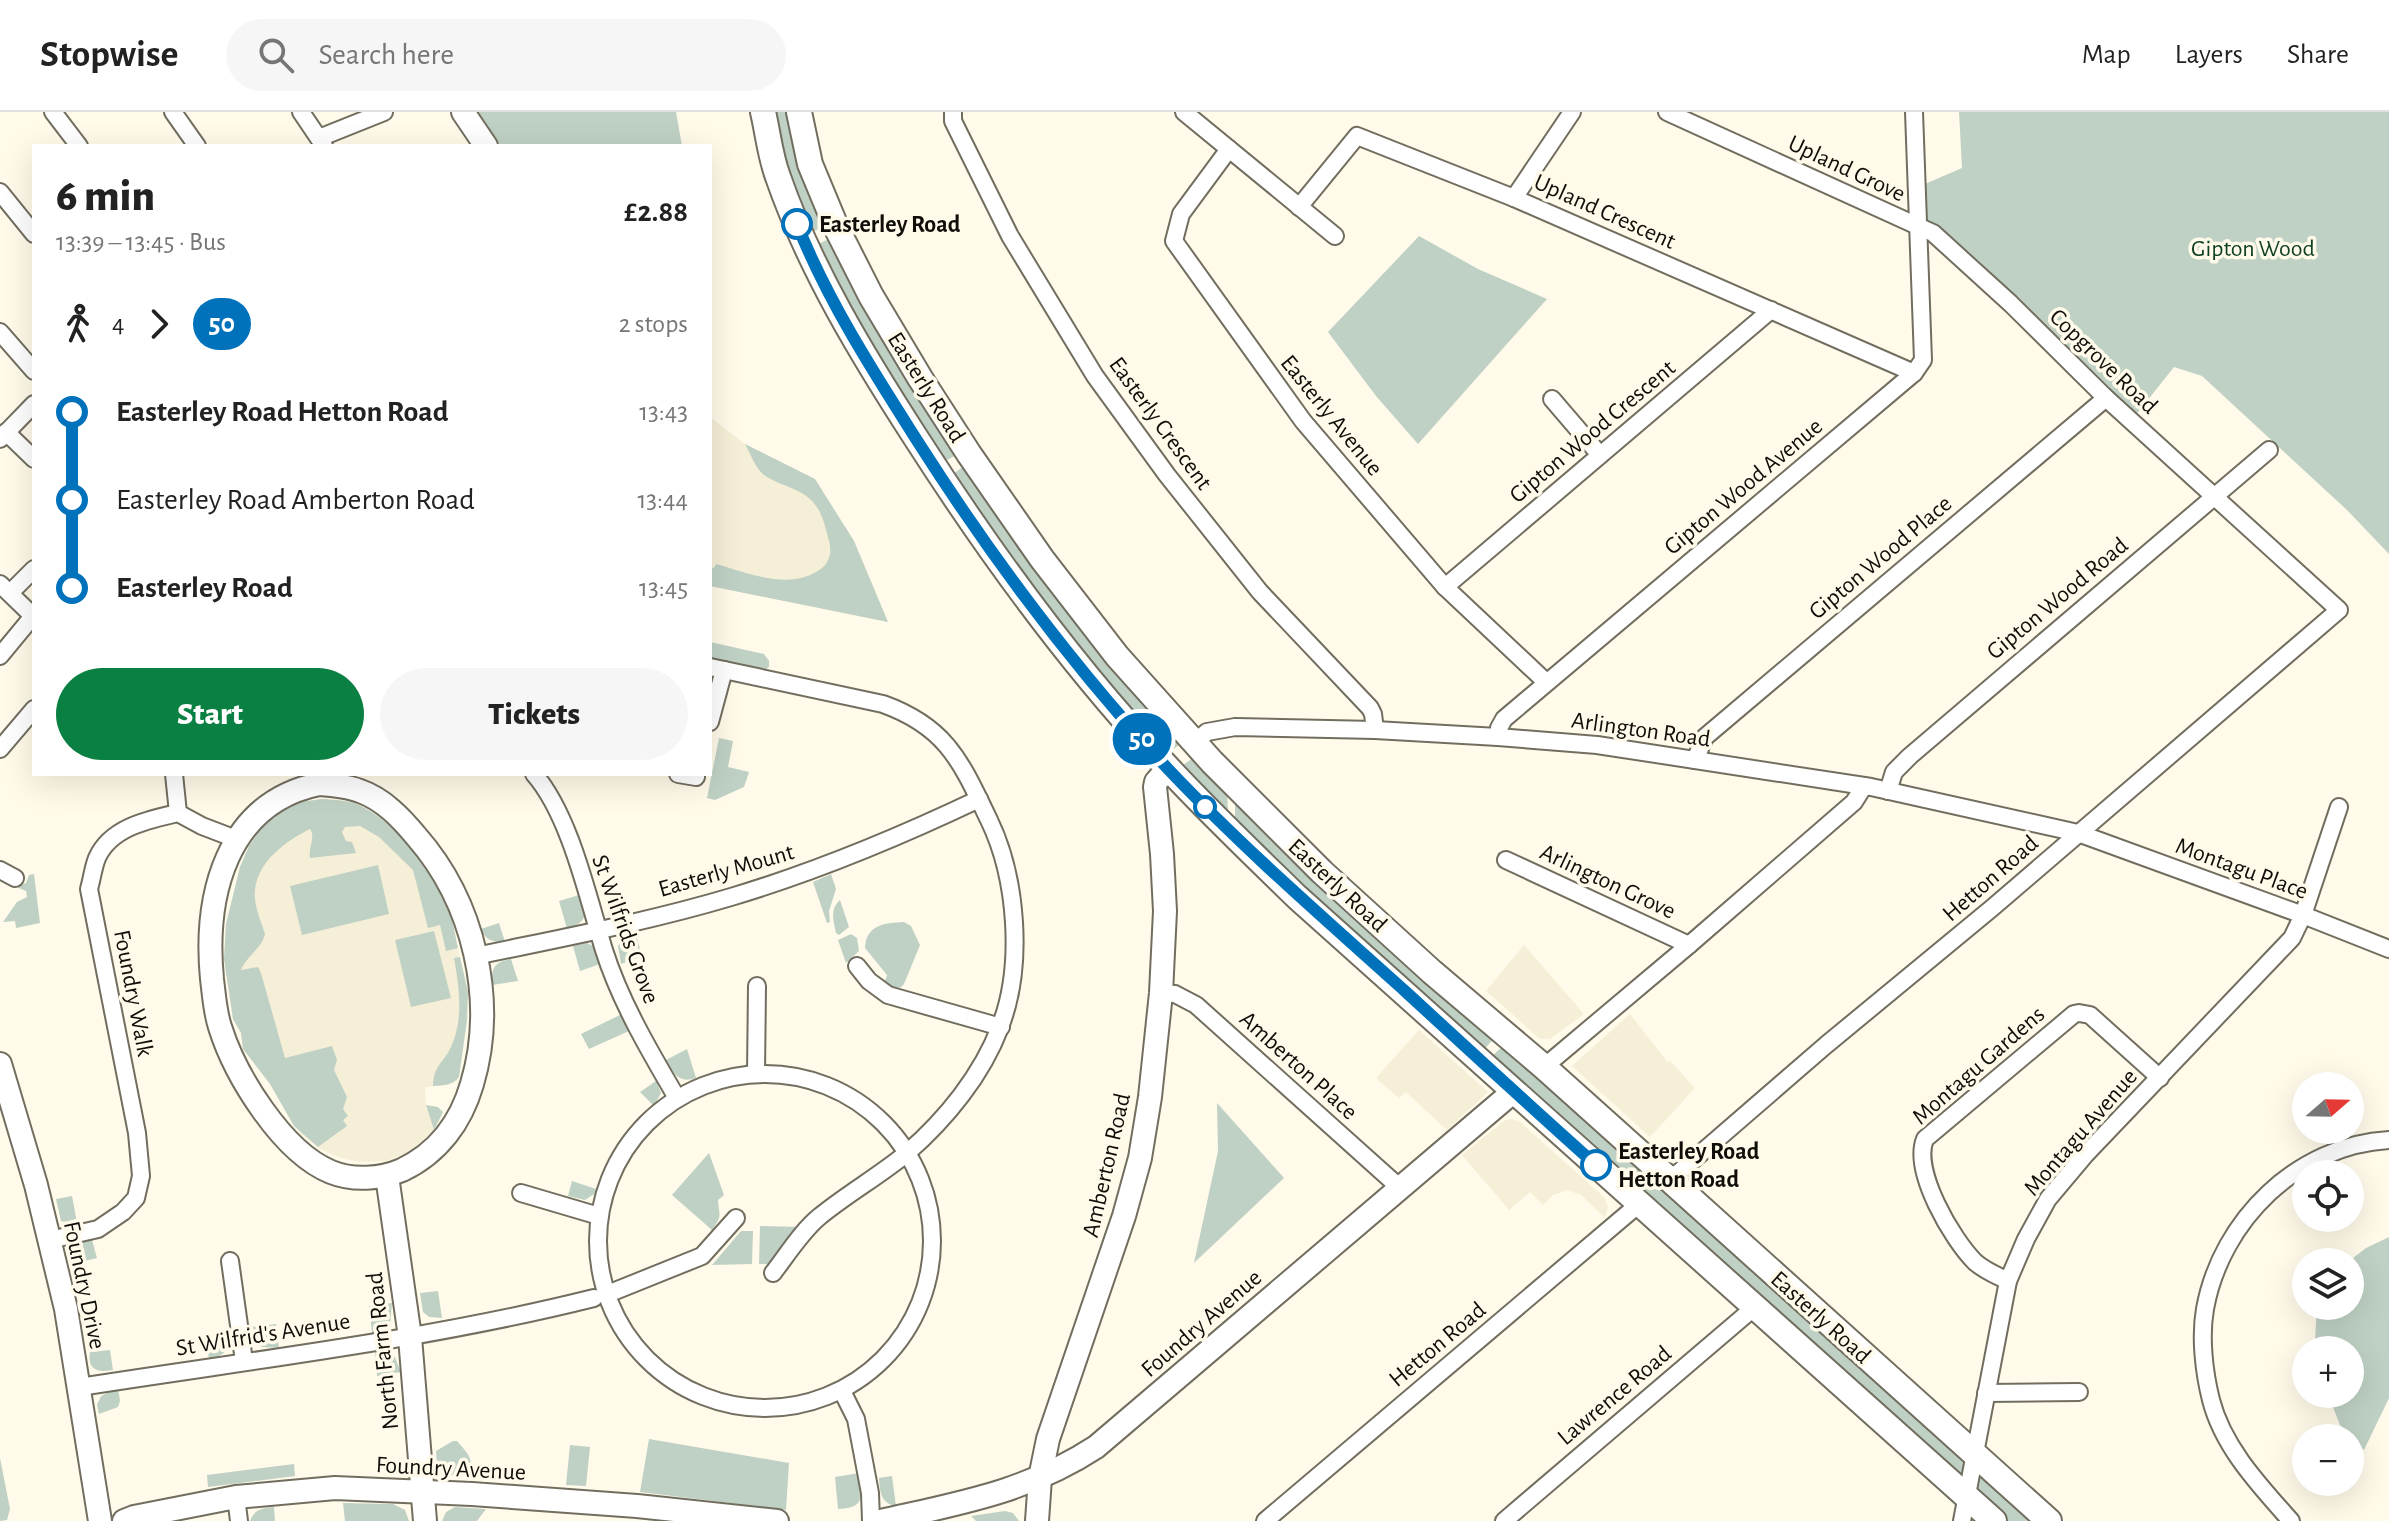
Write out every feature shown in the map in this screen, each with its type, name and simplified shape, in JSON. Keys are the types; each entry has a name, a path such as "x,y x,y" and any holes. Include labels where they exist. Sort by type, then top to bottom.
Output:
{"main road":[{"name":"Easterly Road","path":"763,112 777,174 805,243 890,398 1011,579 1087,675 1168,768 1297,897 1994,1521"},
{"name":"Easterly Road","path":"799,112 810,164 837,229 871,296 969,454 1042,559 1108,644 1271,823 1322,872 2049,1521"},
{"path":"805,243 837,229"},
{"path":"939,475 969,454"}],"street":[{"path":"53,112 77,144"},
{"path":"173,112 196,144"},
{"path":"301,112 322,142 384,112"},
{"path":"463,112 485,144"},
{"name":"Easterly Crescent","path":"953,112 953,121 1010,236 1095,376 1167,475 1260,592 1370,708 1375,730"},
{"path":"1184,112 1335,236"},
{"path":"1514,198 1572,112"},
{"name":"Upland Grove","path":"1667,112 1918,227"},
{"path":"1914,112 1923,360 1914,373"},
{"name":"Upland Crescent","path":"1299,207 1357,136 1514,198 1914,373"},
{"name":"Easterly Avenue","path":"1229,149 1181,214 1174,241 1303,421 1445,587 1546,682"},
{"path":"0,192 32,232"},
{"name":"Copgrove Road","path":"1918,227 1933,233 2010,303 2106,398 2339,610"},
{"name":"Gipton Wood Crescent","path":"1445,587 1771,310"},
{"path":"0,332 32,369"},
{"name":"Gipton Wood Avenue","path":"1498,737 1504,719 1546,682 1914,373"},
{"name":"Gipton Wood Place","path":"1695,760 1705,737 2106,398"},
{"path":"1552,399 1600,455"},
{"path":"32,406 3,436 32,458"},
{"name":"Gipton Wood Road","path":"1888,791 1894,772 1910,756 2269,450"},
{"path":"32,570 5,588 32,614"},
{"name":"Hetton Road","path":"1670,1180 2339,610"},
{"path":"0,656 32,618"},
{"path":"712,707 717,668 883,704 909,714 930,728 946,744 963,769 996,834 1007,873 1014,918 1014,958 1009,996 1001,1027 981,1067 959,1099 907,1153 816,1219 773,1273"},
{"path":"0,749 32,711"},
{"name":"Arlington Road","path":"1195,742 1207,732 1235,727 1375,730 1597,745 1864,786 2078,833"},
{"name":"Amberton Road","path":"1037,1521 1040,1478 1058,1406 1119,1231 1140,1158 1161,993 1165,911 1155,787 1168,768"},
{"path":"174,776 178,813 236,839"},
{"name":"St Wilfrids Grove","path":"535,776 562,821 604,952 641,1036 677,1098"},
{"path":"298,781 338,785 362,791 383,804 427,848 445,876 459,903 476,956 481,1048 467,1100 449,1132 434,1149 413,1164 387,1176 359,1177 332,1172 310,1159 286,1138 246,1084 219,1025 210,959 215,892 236,839 251,819 298,781"},
{"path":"1544,1067 1854,802 1864,786"},
{"name":"Easterly Mount","path":"476,956 599,930 729,897 905,835 979,799"},
{"name":"Montagu Avenue","path":"1962,1521 2008,1281 2026,1239 2048,1199 2085,1155 2292,938 2303,915 2339,807"},
{"name":"Foundry Walk","path":"50,1240 98,1229 123,1212 136,1198 141,1176 137,1133 89,889 98,857 110,840 137,822 178,813"},
{"name":"Montagu Place","path":"2078,833 2389,949"},
{"name":"Arlington Grove","path":"1506,860 1689,945"},
{"path":"857,966 869,981 888,995 1001,1027"},
{"path":"756,1074 757,986"},
{"name":"Amberton Place","path":"1161,993 1175,994 1196,1005 1399,1187"},
{"name":"Montagu Gardens","path":"2008,1281 1987,1271 1974,1260 1949,1230 1923,1164 1925,1139 2074,1014 2090,1015 2160,1078"},
{"name":"Foundry Drive","path":"0,1064 50,1240 80,1387 100,1521"},
{"path":"756,1074 800,1077 842,1092 878,1118 907,1153 928,1204 932,1259 917,1312 886,1358 842,1391 787,1409 730,1406 676,1385 633,1346 600,1296 597,1256 599,1216 608,1181 625,1149 648,1120 677,1098 715,1081 756,1074"},
{"name":"Foundry Avenue","path":"881,1521 989,1497 1040,1478 1096,1447 1514,1091"},
{"path":"2291,1521 2230,1446 2211,1401 2204,1353 2205,1309 2218,1266 2237,1229 2264,1195 2296,1170 2337,1151 2389,1140"},
{"name":"North Farm Road","path":"387,1176 410,1337 425,1521"},
{"path":"521,1193 599,1216"},
{"name":"Hetton Road","path":"1265,1521 1639,1204"},
{"name":"St Wilfrid's Avenue","path":"80,1387 410,1337 526,1315 600,1296 702,1256 736,1218"},
{"path":"230,1261 244,1361"},
{"name":"Lawrence Road","path":"1504,1521 1756,1306"},
{"path":"842,1391 856,1419 870,1493 871,1521"},
{"path":"1986,1393 2079,1392"},
{"name":"Foundry Avenue","path":"124,1521 236,1497 335,1488 637,1506 777,1521"},
{"path":"236,1497 239,1521"}],"shaded area":[{"path":"712,419 745,444 815,479 854,541 888,622 712,586"},
{"path":"322,799 357,804 375,814 417,855 448,906 468,992 459,1077 448,1085 425,1087 426,1105 434,1130 409,1152 386,1161 359,1162 338,1157 320,1149 301,1134 270,1084 243,1049 241,1033 233,1019 224,959 226,924 240,867 249,846 301,802"},
{"path":"1524,945 1584,1014 1550,1039 1540,1039 1486,991"},
{"path":"1630,1014 1668,1063 1670,1061 1695,1088 1650,1137 1572,1066"},
{"path":"1419,1030 1488,1092 1447,1130 1406,1092 1399,1098 1376,1078"},
{"path":"1505,1120 1519,1121 1604,1197 1608,1207 1605,1218 1581,1195 1567,1190 1553,1195 1543,1205 1530,1192 1509,1210 1462,1155"}],"green space":[{"path":"478,112 676,112 682,144 499,144"},
{"path":"770,112 791,112 824,227 812,232 806,228"},
{"name":"Gipton Wood","path":"1959,112 2389,112 2389,554 2347,510 2202,376 2174,367 2131,421 1918,227 1918,187 1962,168"},
{"path":"1419,236 1478,269 1547,299 1418,444 1376,396 1328,332"},
{"path":"831,238 956,455 944,462 883,370 816,245"},
{"path":"745,444 815,479 854,541 888,622 712,586 712,568 716,564 756,576 784,580 810,575 822,568 830,556 825,527 816,506 799,491 764,475"},
{"path":"964,466 1180,744 1169,753 1046,611 952,475"},
{"path":"712,642 764,654 769,667 763,671 712,659"},
{"path":"719,738 733,741 728,767 749,772 744,787 715,800 707,798"},
{"path":"1194,757 1227,789 1228,812 1225,814 1182,766"},
{"path":"322,799 359,805 399,834 423,862 442,892 450,911 458,948 446,951 440,925 428,928 413,870 379,837 360,826 345,827 342,832 346,841 352,842 356,853 310,858 310,829 283,846 267,861 257,880 255,895 265,934 241,970 258,967 261,973 285,1058 332,1046 337,1060 334,1070 347,1097 343,1109 348,1116 343,1120 347,1126 318,1147 294,1126 270,1084 243,1049 241,1033 233,1019 224,959 226,924 240,867 249,846 262,827 278,813 301,802"},
{"path":"1235,801 1496,1036 1482,1052 1235,824"},
{"path":"378,865 389,914 302,935 290,886"},
{"path":"34,874 40,923 16,928 15,921 3,922 17,902 27,897 26,891 14,886 26,883 29,875"},
{"path":"831,874 836,889 829,911 830,922 827,923 813,882"},
{"path":"579,895 584,908 583,920 567,929 559,901"},
{"path":"840,900 849,927 839,935 833,916"},
{"path":"904,922 911,926 920,945 904,984 891,990 882,983 887,975 865,948 866,940 877,927"},
{"path":"499,923 505,942 490,940 481,929"},
{"path":"434,931 451,998 411,1007 395,940"},
{"path":"635,931 642,956 621,964 618,946 624,936"},
{"path":"851,934 857,938 859,951 846,963 838,940"},
{"path":"587,943 595,947 603,963 580,971 573,946"},
{"path":"460,957 468,992 459,1077 450,1084 433,1086 435,1073 451,1047 458,1025 459,991 454,958"},
{"path":"511,959 518,981 492,985 495,967"},
{"path":"622,1014 629,1031 589,1049 581,1034"},
{"path":"1505,1044 1966,1459 1961,1475 1957,1477 1489,1059"},
{"path":"687,1049 696,1078 685,1080 677,1076 666,1060"},
{"path":"656,1081 661,1093 654,1106 640,1092"},
{"path":"1217,1103 1284,1178 1194,1263 1218,1151"},
{"path":"426,1105 438,1107 443,1112 434,1130"},
{"path":"709,1153 724,1195 718,1200 719,1218 712,1230 672,1195"},
{"path":"572,1181 596,1189 594,1194 585,1200 568,1196"},
{"path":"72,1196 77,1223 72,1225 61,1221 56,1199"},
{"path":"760,1226 801,1227 769,1264 759,1264"},
{"path":"741,1231 753,1231 752,1264 712,1265"},
{"path":"2389,1237 2389,1398 2364,1450 2364,1424 2340,1424 2333,1408 2364,1408 2364,1336 2315,1336 2316,1320 2364,1320 2366,1248"},
{"path":"92,1240 97,1258 72,1264 69,1257 74,1246"},
{"path":"438,1291 442,1318 429,1317 423,1312 420,1293"},
{"path":"392,1303 390,1326 383,1332 372,1333 369,1306"},
{"path":"276,1324 279,1348 262,1347 256,1341 253,1327"},
{"path":"226,1336 224,1352 209,1359 206,1339"},
{"path":"110,1350 113,1370 95,1369 90,1363 90,1352"},
{"path":"375,1350 393,1353 401,1372 377,1376"},
{"path":"118,1388 118,1407 99,1414 97,1405 101,1396"},
{"path":"649,1439 789,1463 786,1510 640,1492"},
{"path":"457,1441 469,1457 470,1476 446,1475 437,1465 436,1451"},
{"path":"570,1445 590,1447 586,1486 566,1485"},
{"path":"0,1458 10,1509 7,1520 0,1521"},
{"path":"294,1464 295,1476 208,1487 207,1475"},
{"path":"859,1473 861,1494 858,1503 838,1509 835,1477"},
{"path":"1983,1473 2037,1521 2007,1521 1976,1492 1979,1475"},
{"path":"892,1476 896,1506 884,1499 880,1487 879,1478"},
{"path":"343,1503 393,1504 405,1510 409,1521 345,1521"},
{"path":"274,1507 275,1521 250,1521 256,1512"},
{"path":"455,1507 486,1509 477,1521 442,1521 446,1512"},
{"path":"1005,1511 1013,1513 1019,1521 976,1521 971,1516"}],"bus line":[{"name":"50","path":"797,224 842,314 939,475 1011,579 1123,718 1213,815 1297,897 1596,1165"}],"place":[{"name":"Easterley Road","path":"797,224"},
{"name":"Easterley Road Hetton Road","path":"1596,1165"}]}
